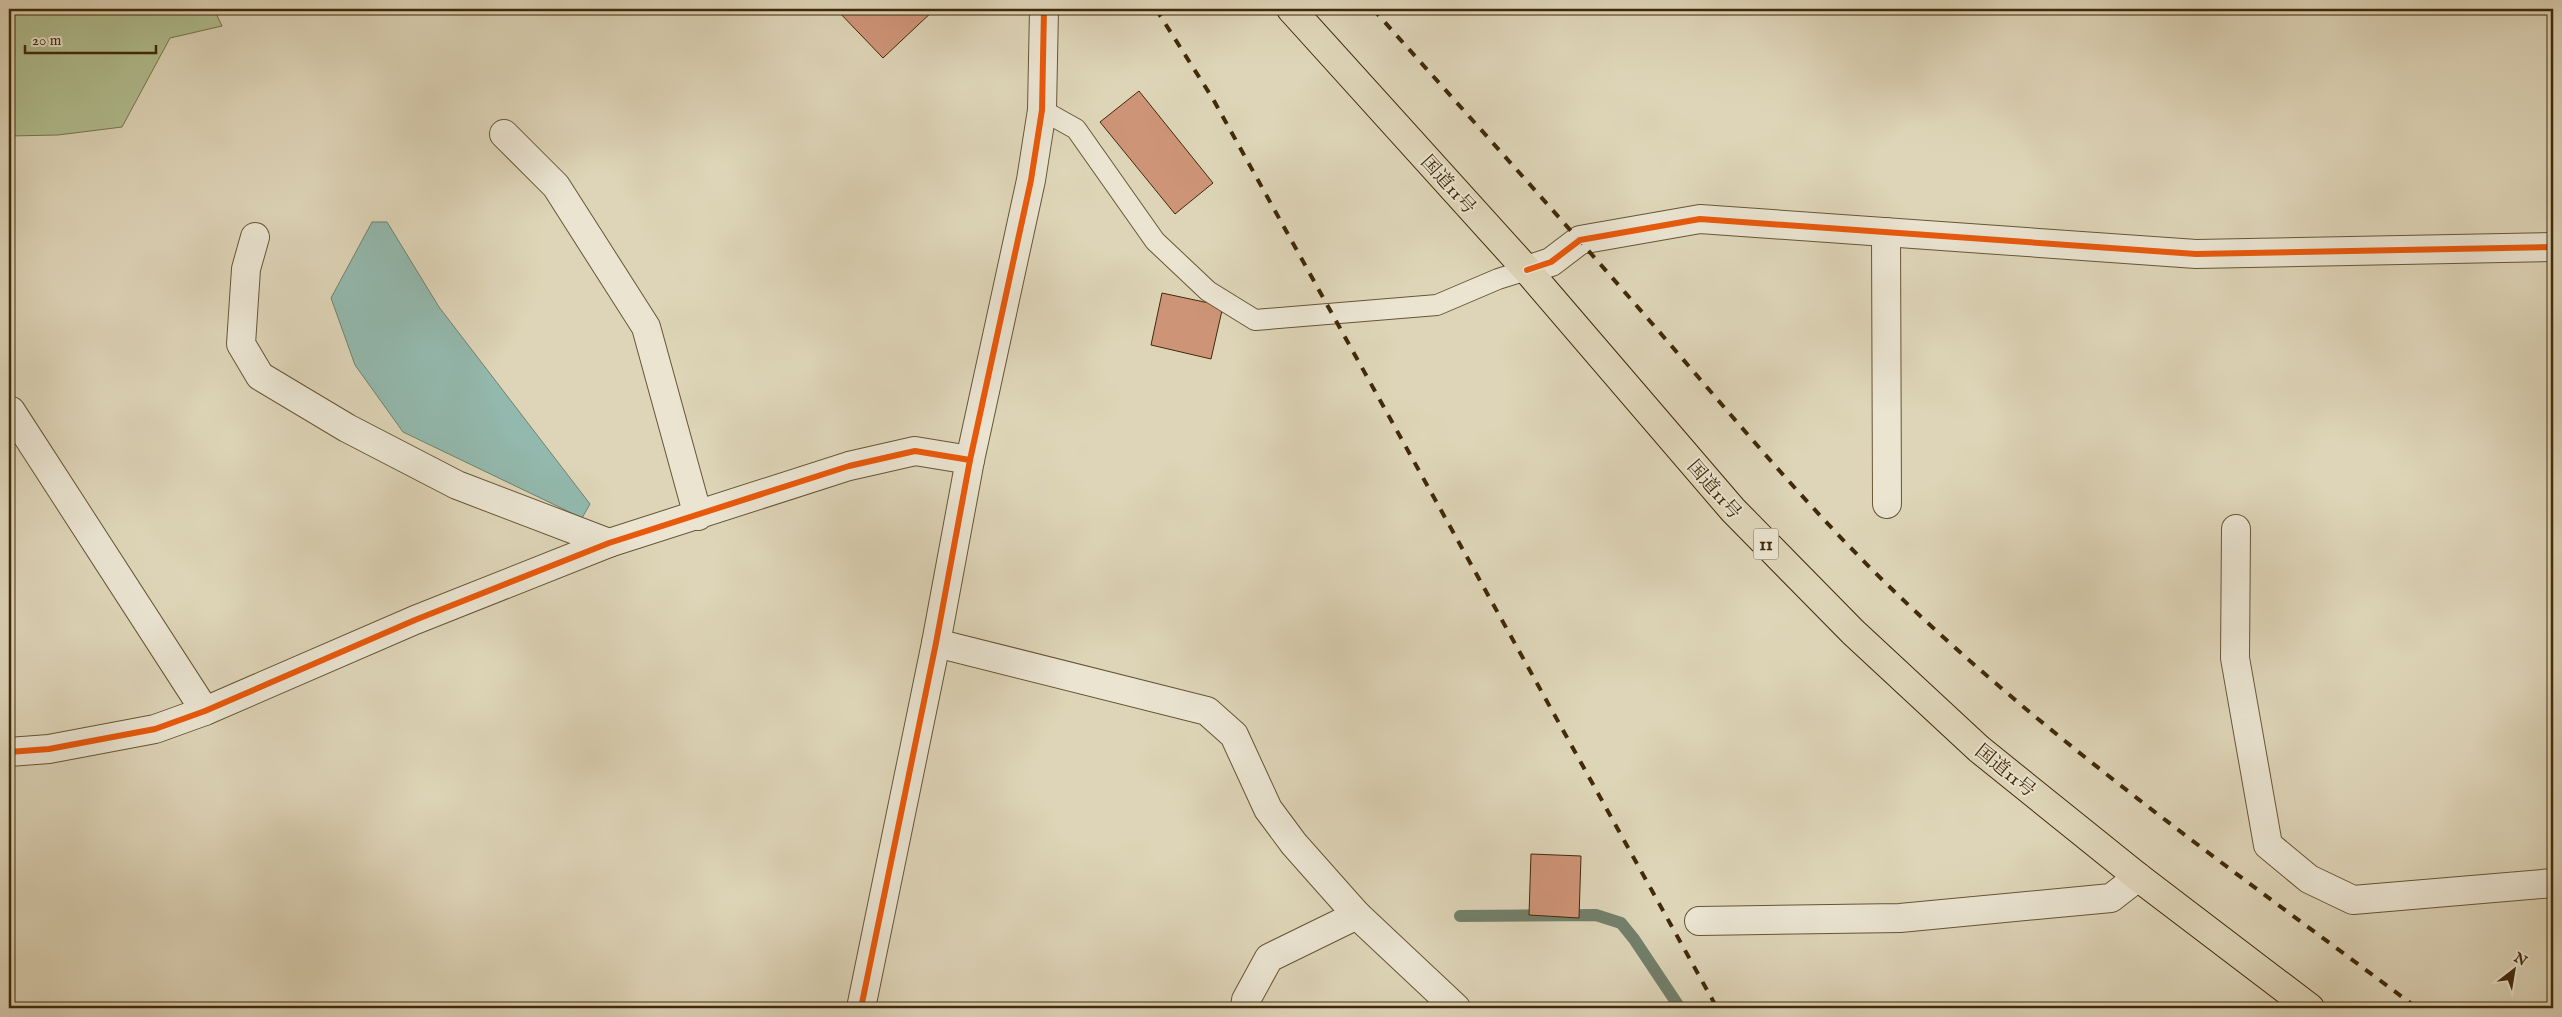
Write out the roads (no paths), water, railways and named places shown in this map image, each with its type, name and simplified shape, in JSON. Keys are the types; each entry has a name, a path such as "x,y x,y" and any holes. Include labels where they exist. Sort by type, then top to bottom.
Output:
{"highway":[{"name":"国道11号","path":"1291,9 1527,270 1732,510 1853,632 1980,749 2290,1000 2310,1008"}],"street":[{"path":"861,1008 936,643 970,460 1020,237 1042,110 1044,9"},
{"path":"504,134 556,186 646,327 698,516"},
{"path":"1527,270 1551,262 1580,240 1700,219 2196,254 2553,247"},
{"path":"1886,232 1887,504"},
{"path":"255,238 246,269 241,344 260,376 347,428 458,485 609,544"},
{"path":"11,411 205,711"},
{"path":"9,752 49,749 155,730 205,711 416,620 609,544 849,466 914,451 970,460"},
{"path":"2236,529 2235,658 2268,845 2309,879 2353,900 2553,883"},
{"path":"936,643 1207,711 1234,734 1268,809 1294,844 1356,915 1456,1008"},
{"path":"1698,921 1900,918 2111,898 2138,878"},
{"path":"1244,1008 1246,1000 1269,958 1356,915"}],"lane":[{"path":"1042,110 1076,129 1156,241 1208,291 1255,320 1437,305 1498,279 1527,270"}],"water":[{"path":"372,222 387,222 439,307 590,504 582,518 403,432 355,365 331,298"}],"waterway":[{"path":"1460,916 1596,915 1621,923 1634,939 1680,1008"}],"railway":[{"path":"1156,9 1213,99 1717,1008"},
{"path":"1373,9 1649,320 1801,495 1898,595 1959,651 2086,758 2218,860 2417,1008"}]}
